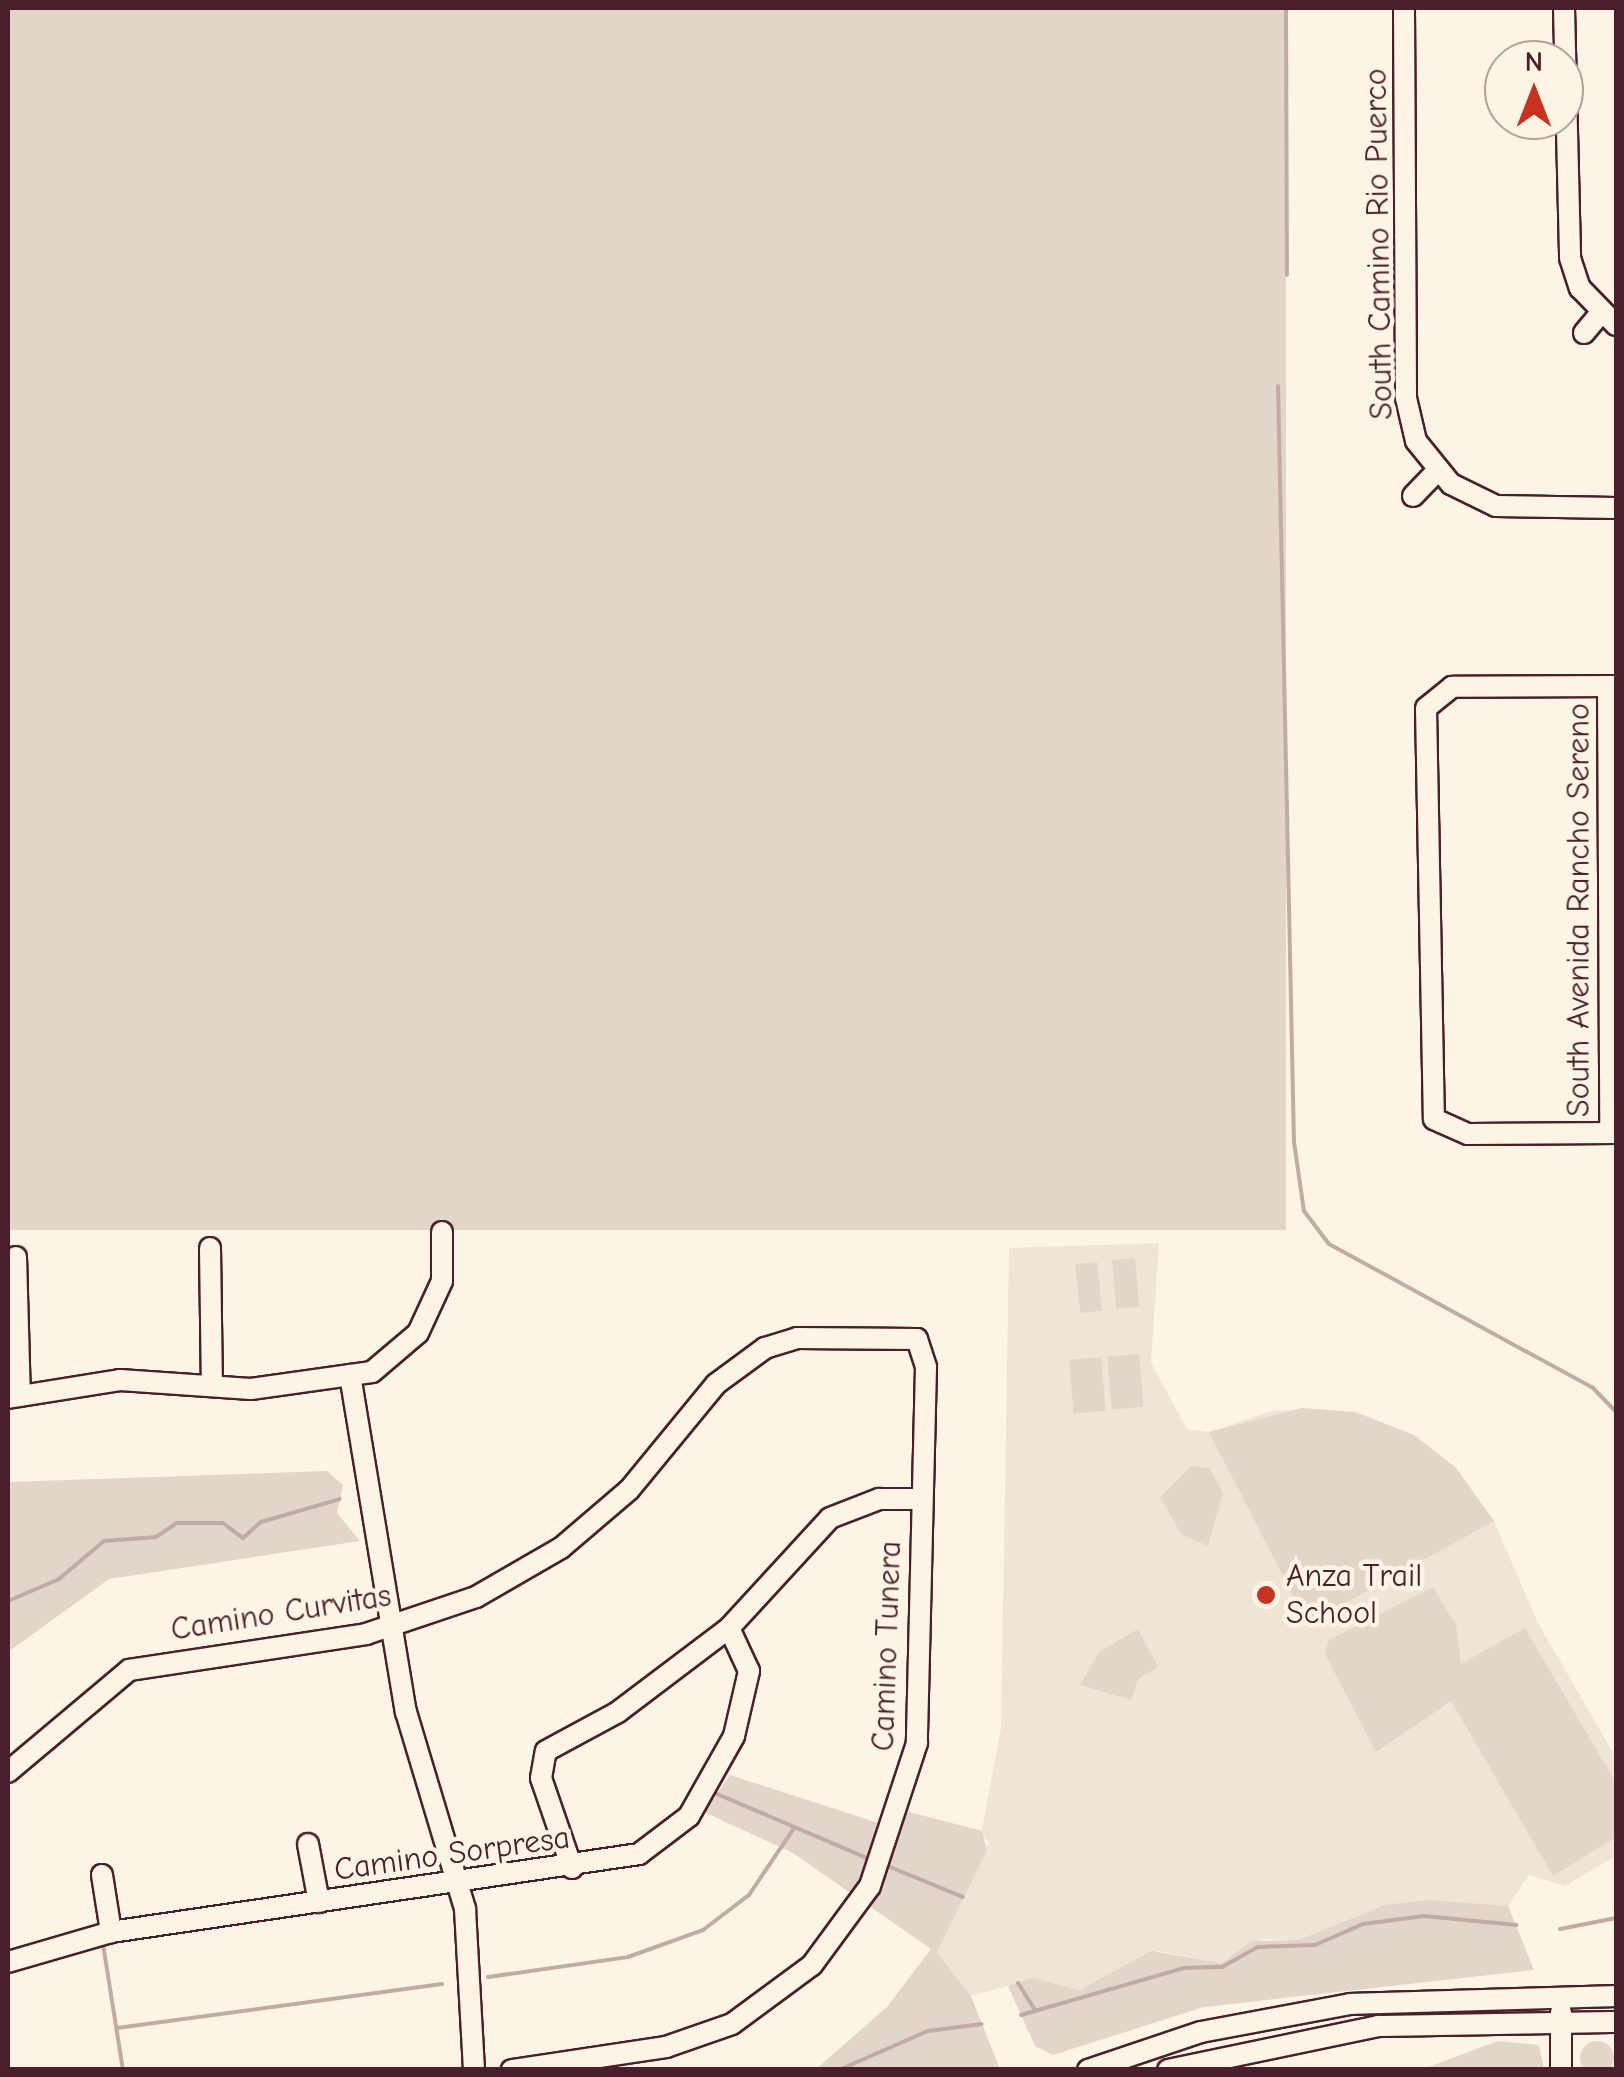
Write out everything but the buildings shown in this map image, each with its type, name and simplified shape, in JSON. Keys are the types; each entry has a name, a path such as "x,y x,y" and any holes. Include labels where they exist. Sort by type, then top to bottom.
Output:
{"street":[{"name":"South Camino Rio Puerco","path":"1404,8 1406,398 1436,472"},
{"path":"1564,8 1566,232 1580,288 1608,320 1584,333"},
{"path":"1412,496 1436,472 1496,506 1616,508"},
{"path":"1612,686 1434,693 1426,708 1434,1119 1468,1134 1613,1133"},
{"name":"South Avenida Rancho Sereno","path":"1612,686 1613,1133"},
{"path":"16,1257 14,1397 120,1380 212,1386 372,1372 418,1333 442,1281 442,1232"},
{"path":"210,1248 212,1386"},
{"name":"Camino Curvitas","path":"8,1772 129,1670 390,1628 476,1597 561,1548 629,1490 716,1384 765,1348 797,1338 917,1339"},
{"name":"Camino Tunera","path":"512,2070 666,2046 732,2024 787,1989 853,1916 899,1818 917,1743 926,1367 917,1339"},
{"path":"350,1375 390,1628 459,1883 474,2070"},
{"path":"572,1868 540,1758 729,1628 830,1518 879,1499 922,1499"},
{"name":"Camino Sorpresa","path":"8,1962 111,1932 572,1868 639,1854 688,1816 734,1736 748,1690 744,1647 729,1628"},
{"path":"308,1844 319,1902"},
{"path":"102,1875 111,1932"},
{"path":"1559,1996 1561,2070"},
{"path":"1088,2070 1303,2010 1616,1996"},
{"path":"1168,2070 1354,2028 1616,2022"}],"shaded area":[{"path":"8,8 1286,8 1286,1230 8,1230"},
{"name":"Anza Trail School","path":"1159,1243 1151,1363 1187,1429 1209,1432 1275,1410 1355,1412 1414,1435 1456,1468 1494,1521 1537,1621 1616,1758 1616,1856 1565,1886 1529,1875 1508,1906 1406,1902 1299,1940 1261,1939 1222,1963 1158,1951 1080,1990 1032,1979 971,1996 937,1952 989,1842 981,1834 1001,1728 1009,1248"},
{"path":"1135,1258 1139,1307 1116,1309 1112,1260"},
{"path":"1097,1262 1102,1311 1080,1313 1075,1264"},
{"path":"1139,1354 1144,1407 1112,1410 1107,1357"},
{"path":"1101,1357 1106,1411 1074,1414 1069,1360"},
{"path":"1302,1408 1355,1412 1414,1435 1456,1468 1494,1521 1316,1619 1303,1615 1209,1432"},
{"path":"1191,1466 1209,1468 1223,1493 1208,1546 1181,1534 1160,1497"},
{"path":"327,1471 343,1485 337,1513 360,1541 109,1579 8,1652 8,1482"},
{"path":"1433,1587 1456,1625 1461,1664 1525,1628 1616,1783 1616,1837 1553,1876 1451,1701 1376,1752 1325,1654 1329,1640"},
{"path":"1138,1629 1158,1667 1138,1679 1131,1700 1080,1685 1099,1652"},
{"path":"730,1775 894,1828 902,1810 982,1831 987,1850 937,1952 971,1996 1000,2069 816,2069 887,2007 931,1949 793,1853 704,1812"},
{"path":"1427,1900 1508,1906 1534,1970 1204,2007 1053,2055 1035,2046 1008,1986 1032,1978 1080,1990 1151,1951 1222,1963 1252,1941 1299,1940 1385,1905"},
{"path":"1498,2041 1539,2045 1544,2069 1423,2069"},
{"path":"1597,2041 1609,2046 1614,2058 1609,2070 1597,2075 1585,2070 1580,2058 1585,2046"}],"waterway":[{"path":"1286,8 1287,275"},
{"path":"1278,386 1294,1142 1304,1211 1329,1244 1593,1388 1616,1412"},
{"path":"8,1601 59,1579 104,1541 156,1537 177,1523 223,1523 243,1538 261,1522 340,1499"},
{"path":"710,1791 872,1860"},
{"path":"488,1977 628,1957 703,1930 749,1895 794,1828"},
{"path":"885,1865 963,1897"},
{"path":"1021,2015 1184,1968 1222,1967 1258,1947 1315,1945 1363,1924 1424,1916 1517,1925"},
{"path":"1560,1929 1616,1918"},
{"path":"103,1944 123,2070"},
{"path":"1018,1983 1034,2009"},
{"path":"117,2028 442,1984"},
{"path":"839,2070 928,2031 982,2024"}],"place":[{"name":"Anza Trail School","path":"1266,1595"}]}
